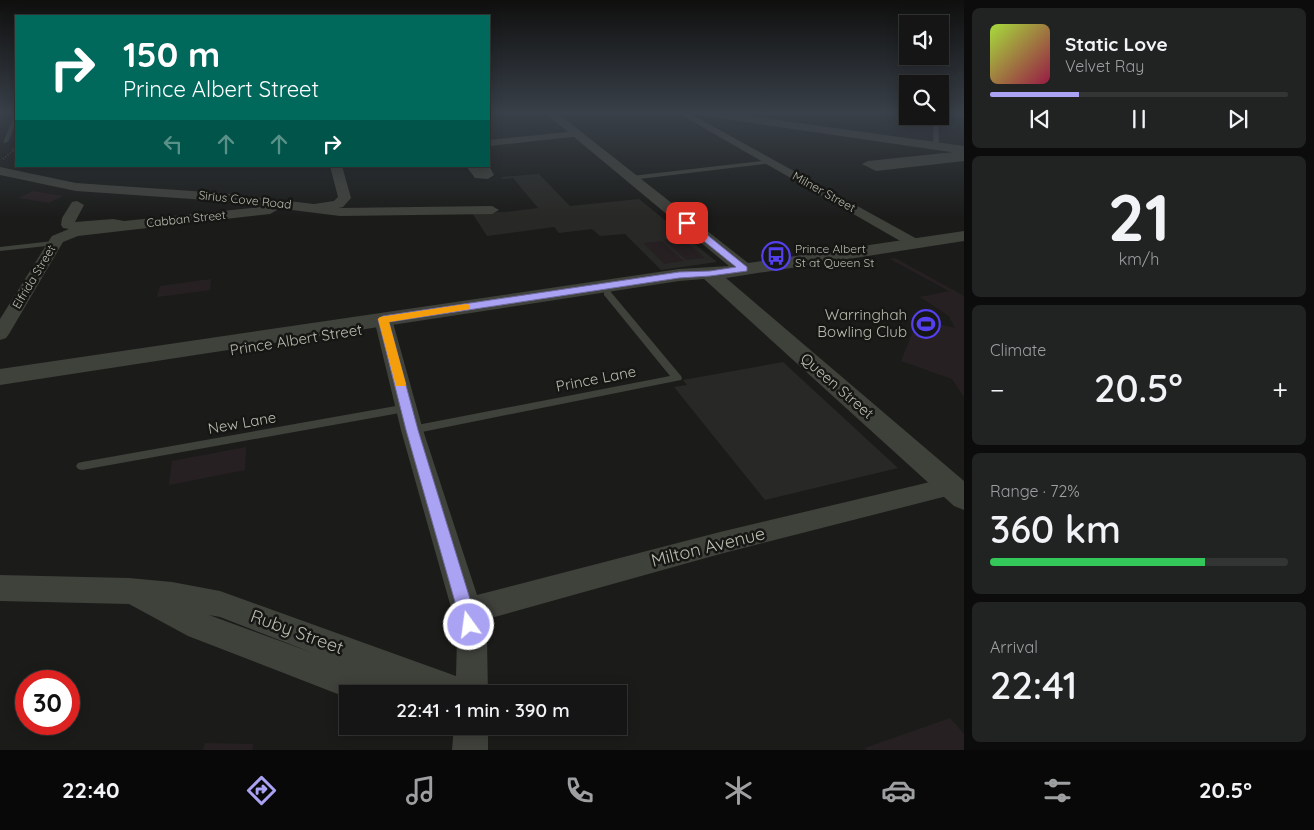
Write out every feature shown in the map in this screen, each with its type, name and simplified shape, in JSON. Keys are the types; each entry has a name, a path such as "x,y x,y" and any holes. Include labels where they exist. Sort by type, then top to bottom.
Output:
{"street":[{"path":"593,147 744,269"},
{"name":"Milner Street","path":"743,147 914,243"},
{"path":"943,147 964,150"},
{"path":"964,154 915,162 964,158"},
{"path":"336,167 345,198 357,212"},
{"path":"473,167 480,175 488,175 484,167"},
{"name":"Sirius Cove Road","path":"0,171 76,187 220,197 326,211 492,210"},
{"path":"312,208 332,206 345,198"},
{"path":"77,205 69,218 68,225 80,227 112,223 119,224 120,226"},
{"name":"Cabban Street","path":"120,226 258,211 312,208"},
{"name":"Elfrida Street","path":"0,334 57,239 68,234 120,226"},
{"name":"Prince Albert Street","path":"0,385 679,275 710,274 964,236"},
{"name":"Prince Albert Street","path":"0,378 607,293 688,280 710,274"},
{"name":"Queen Street","path":"710,274 957,492"},
{"path":"384,323 409,419 466,611 472,639 472,685"},
{"name":"Milton Avenue","path":"466,611 720,543 957,492"},
{"name":"Ruby Street","path":"0,588 129,591 172,595 220,604 437,685"},
{"name":"Ruby Street","path":"129,591 199,626 355,685"}],"lane":[{"path":"631,178 770,162"},
{"path":"0,249 53,243"},
{"name":"Prince Lane","path":"409,419 677,378 607,293"},
{"name":"New Lane","path":"82,466 409,419"}],"shaded area":[{"path":"539,174 570,206 639,199 717,262 661,270 625,234 600,236 592,229 559,233 554,227 487,236 472,213 506,212 538,208 513,178 503,179 501,177"},
{"path":"33,191 63,196 49,203 18,198"},
{"path":"682,238 705,258 686,260 664,240"},
{"path":"662,241 684,261 664,264 643,243"},
{"name":"Warringhah Bowling Club","path":"895,258 964,296 964,397 952,379 901,361 918,319 955,328 949,316 920,297 949,291 890,259"},
{"path":"211,279 210,290 157,297 160,286"},
{"path":"783,362 898,468 765,500 674,387 687,385 683,380"},
{"path":"246,447 245,470 169,485 172,461"},
{"path":"950,718 964,734 964,750 867,750 865,748"},
{"path":"205,743 253,744 252,750 203,750"}],"slow traffic":[{"path":"401,384 383,319 466,307"}],"place":[{"name":"Prince Albert St at Queen St","path":"776,256"},
{"name":"Warringhah Bowling Club","path":"926,324"}],"route":[{"path":"469,625 412,430 383,319 679,275 710,274 744,269 687,223"}]}
